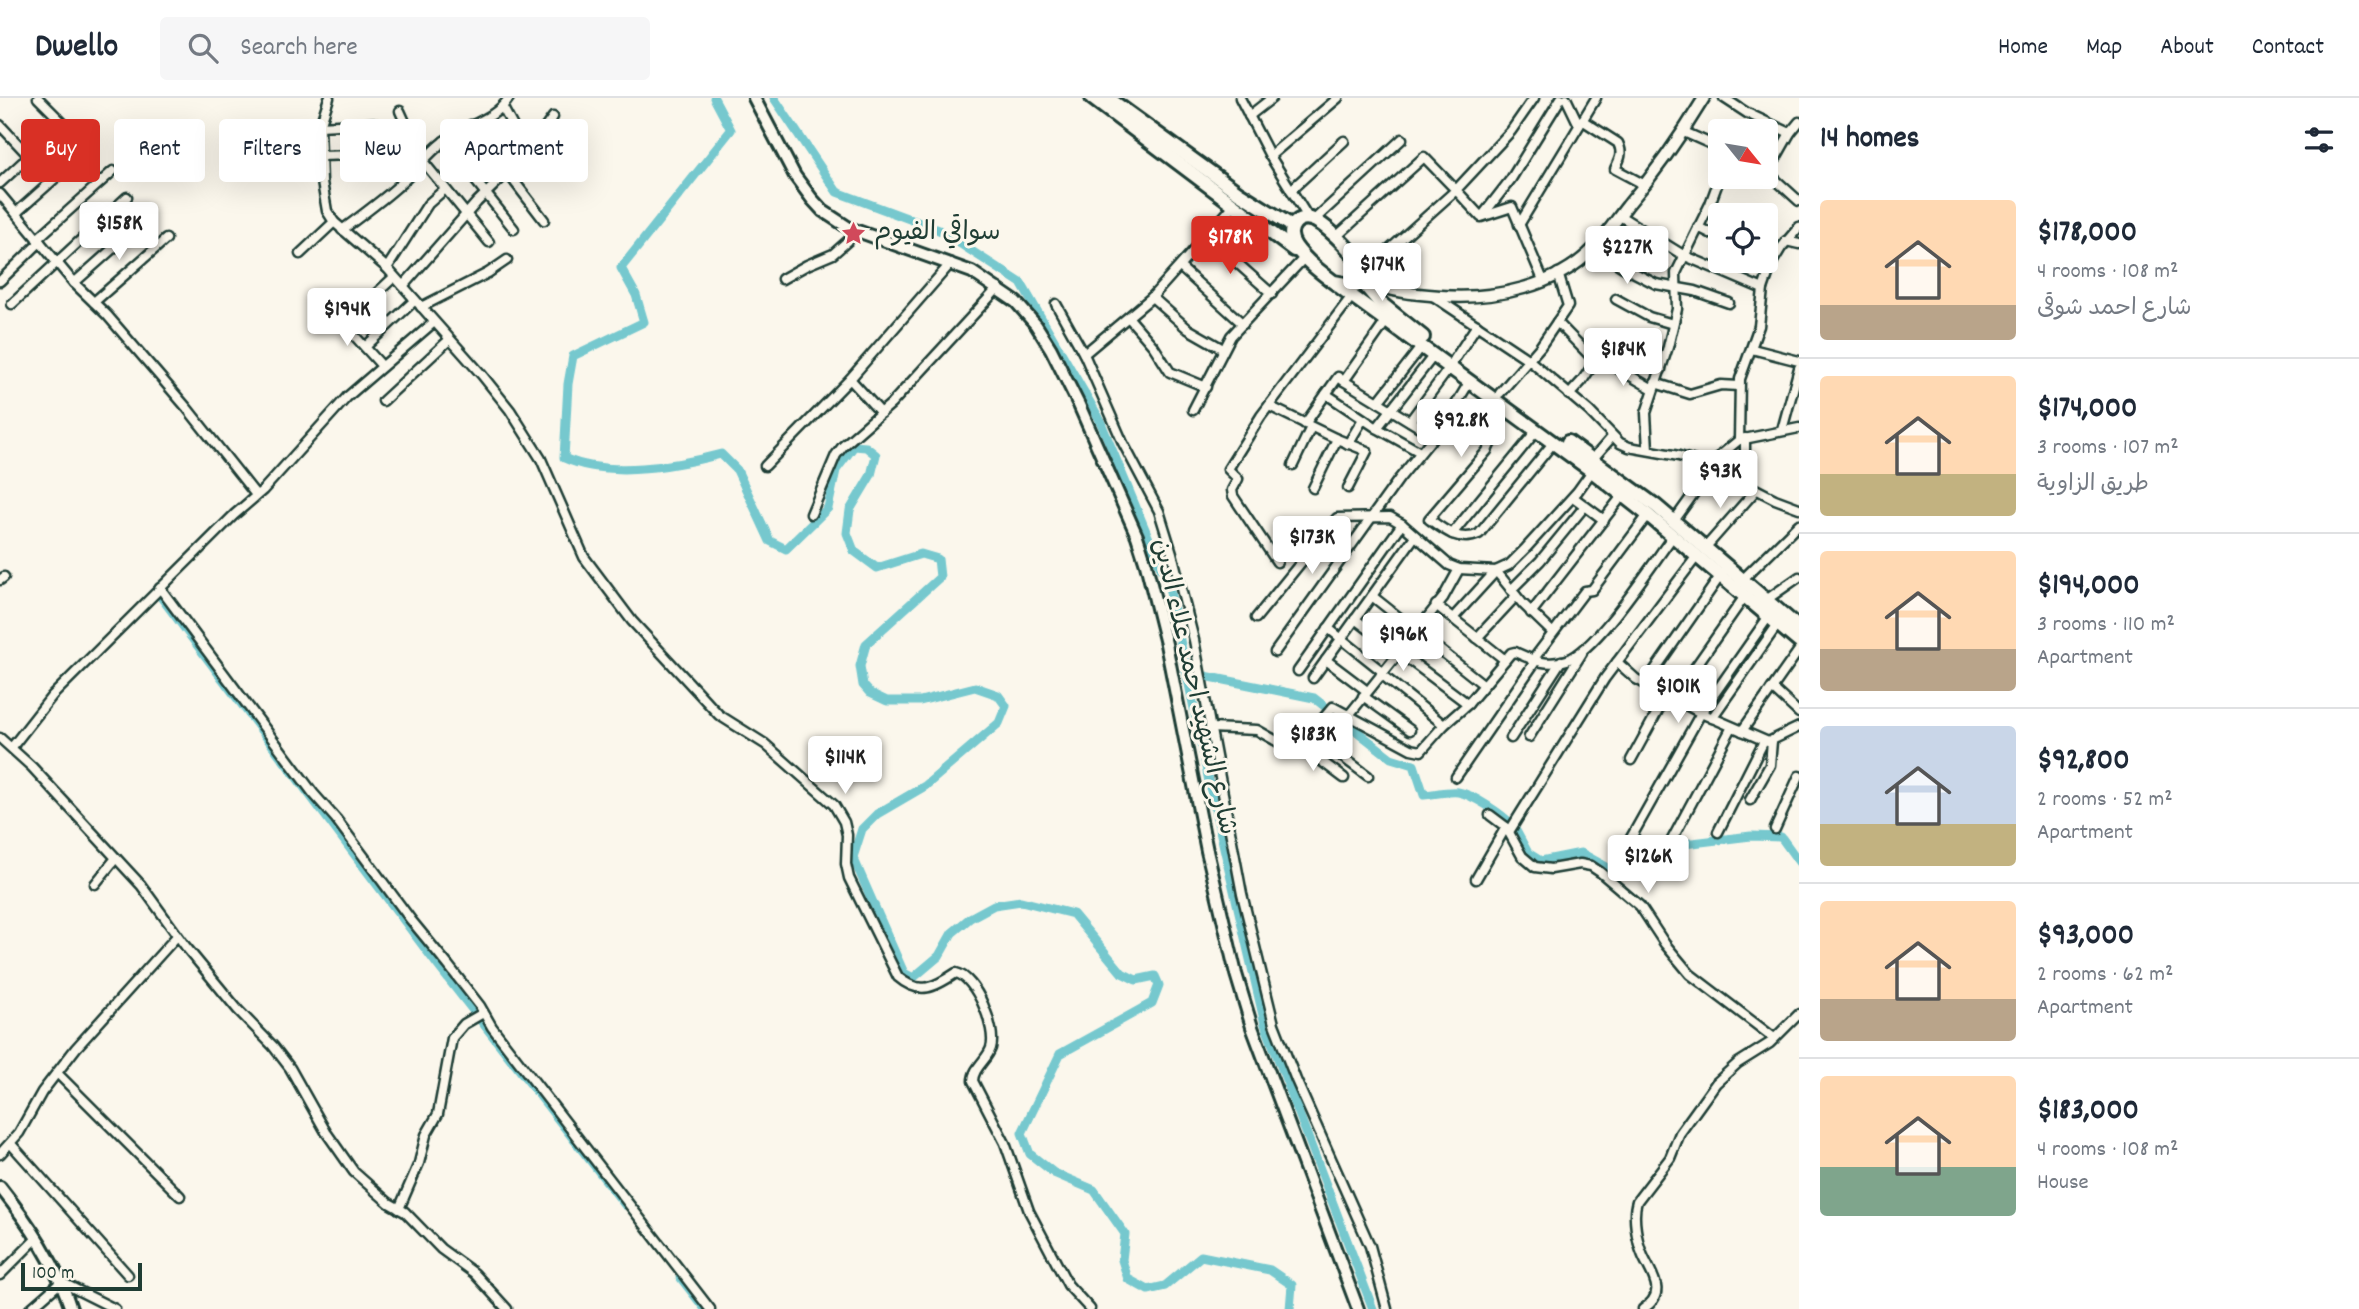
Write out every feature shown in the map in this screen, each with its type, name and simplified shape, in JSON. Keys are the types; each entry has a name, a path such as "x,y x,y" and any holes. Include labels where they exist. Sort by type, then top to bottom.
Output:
{"main road":[{"name":"شارع الشهيد احمد علاء الدين","path":"754,98 802,188 823,211 859,231 951,263 983,278 1016,302 1036,325 1051,349 1084,416 1140,545 1166,643 1207,851 1236,974 1252,1027 1358,1309"},
{"path":"1092,98 1235,204 1352,296 1434,355 1500,393 1561,444 1674,521 1701,552 1741,588 1787,621"},
{"path":"1108,98 1239,193 1292,226"},
{"path":"1304,257 1290,236 1292,226 1300,219 1311,220 1336,237 1364,265 1363,281 1352,287 1334,282"},
{"path":"1363,281 1378,301 1470,381 1537,430 1561,444"},
{"path":"1592,466 1622,496 1673,536 1701,552"},
{"path":"1741,588 1766,600 1787,621 1799,642"},
{"path":"0,1187 37,1238 61,1282 71,1309"}],"street":[{"path":"38,98 59,119"},
{"path":"322,119 329,98"},
{"path":"485,119 503,108 509,98"},
{"path":"1240,98 1269,156 1311,220 1402,138"},
{"path":"1249,117 1272,98"},
{"path":"1269,156 1338,98"},
{"path":"1409,292 1364,265 1456,190 1511,131 1534,98"},
{"path":"1481,217 1511,179 1561,98"},
{"path":"1566,98 1581,122 1618,143 1621,157 1615,169 1645,185"},
{"path":"1519,225 1596,98"},
{"path":"1363,281 1386,289 1461,298 1506,293 1558,273 1593,248 1620,216 1684,132 1704,98"},
{"path":"1724,98 1747,113 1794,132"},
{"path":"503,108 509,119"},
{"path":"400,111 403,119"},
{"path":"1778,156 1799,122"},
{"path":"0,125 21,147"},
{"path":"1684,132 1708,143"},
{"path":"1291,190 1344,141"},
{"path":"426,157 440,144"},
{"path":"1336,237 1424,157 1481,217"},
{"path":"0,183 21,163"},
{"path":"426,165 489,242"},
{"path":"0,281 38,241 113,171"},
{"path":"16,213 51,182"},
{"path":"323,182 327,211 334,222 387,268 510,410 541,459 584,557 632,621 709,705 765,744 818,789 839,812 848,835 846,864 849,878 898,977 907,985 919,988 938,985 956,973 966,978 987,1013 993,1035 990,1049 973,1074 974,1085 1005,1143 1029,1211 1068,1285 1090,1309"},
{"path":"342,230 402,182"},
{"path":"476,182 514,229"},
{"path":"403,286 499,182"},
{"path":"515,182 544,220"},
{"path":"1778,182 1799,201"},
{"path":"387,268 428,204 445,189"},
{"path":"1648,450 1646,413 1677,309 1676,273 1715,189"},
{"path":"0,194 74,283 187,408 256,495"},
{"path":"12,304 127,197"},
{"path":"1084,354 1152,297 1235,204"},
{"path":"1481,217 1512,207 1543,280"},
{"path":"1620,216 1683,255 1763,289"},
{"path":"74,283 145,220"},
{"path":"300,254 334,222"},
{"path":"1698,227 1708,232"},
{"path":"1778,250 1799,227"},
{"path":"782,279 841,249 859,231"},
{"path":"1207,236 1272,294"},
{"path":"94,302 166,239"},
{"path":"1786,241 1799,244"},
{"path":"1593,248 1641,277 1729,303"},
{"path":"1193,410 1231,336 1304,257"},
{"path":"365,347 418,303 488,273 507,260"},
{"path":"765,466 850,379 951,263"},
{"path":"1180,267 1242,324"},
{"path":"1500,393 1530,360 1568,306 1558,273"},
{"path":"1734,478 1745,455 1739,386 1759,326 1766,273"},
{"path":"344,324 394,277"},
{"path":"811,514 836,455 931,362 998,288"},
{"path":"1433,295 1454,312 1530,360 1589,411 1612,437 1629,447 1679,456 1713,467 1756,490 1799,507"},
{"path":"1277,562 1233,496 1232,490 1238,479 1228,470 1269,406 1352,296"},
{"path":"1152,297 1188,330 1223,349"},
{"path":"1616,299 1649,317 1673,324"},
{"path":"1056,304 1084,354 1123,443 1159,511 1194,640 1244,903 1274,1024 1366,1237 1388,1309"},
{"path":"333,312 382,366"},
{"path":"1129,318 1154,347 1170,372 1206,387"},
{"path":"1344,382 1387,320"},
{"path":"1557,322 1596,359 1654,386 1690,394 1721,385 1739,386"},
{"path":"12,747 52,696 256,495 336,408 433,323"},
{"path":"1410,421 1477,325"},
{"path":"1569,395 1582,381 1611,338 1661,370"},
{"path":"383,401 449,340"},
{"path":"1378,402 1422,346"},
{"path":"1752,349 1799,361"},
{"path":"1377,428 1434,355"},
{"path":"1782,430 1795,395 1799,368"},
{"path":"1293,465 1308,426 1338,377 1434,436"},
{"path":"850,379 881,413"},
{"path":"1275,652 1420,452 1450,415 1470,381"},
{"path":"1326,394 1377,428 1420,452"},
{"path":"1269,406 1367,452 1348,488"},
{"path":"1507,408 1487,451 1429,519 1452,534 1464,538 1479,534 1561,444"},
{"path":"1348,444 1363,419"},
{"path":"1674,521 1722,454 1742,439 1799,428"},
{"path":"1452,534 1537,430"},
{"path":"1453,618 1496,571 1509,565 1573,497 1612,437"},
{"path":"1314,488 1337,439"},
{"path":"1476,879 1617,662 1701,552 1756,490"},
{"path":"1531,612 1622,496"},
{"path":"1573,497 1604,520"},
{"path":"1478,638 1585,506"},
{"path":"1456,777 1552,632 1585,591 1592,590 1648,515"},
{"path":"1256,618 1337,518 1390,517 1402,524 1438,558 1459,569 1496,571 1552,632"},
{"path":"1298,671 1402,524"},
{"path":"1631,761 1741,588 1799,524"},
{"path":"1313,678 1415,536"},
{"path":"1210,728 1257,730 1294,752 1305,734 1317,727 1329,710 1335,707 1416,752 1421,751 1515,652 1533,662 1569,660 1584,650 1601,633 1673,536"},
{"path":"1349,715 1437,605 1459,569"},
{"path":"1646,684 1724,571"},
{"path":"1766,600 1799,577"},
{"path":"160,588 313,793 366,857 482,1014 710,1309"},
{"path":"1372,596 1484,685"},
{"path":"1437,605 1505,660"},
{"path":"1355,619 1468,704"},
{"path":"1623,852 1701,713 1787,621"},
{"path":"1712,718 1787,621"},
{"path":"1328,628 1444,725"},
{"path":"1529,737 1584,650"},
{"path":"1741,731 1799,650"},
{"path":"1326,660 1410,730"},
{"path":"1511,738 1561,661"},
{"path":"1617,662 1628,674 1670,697 1768,741"},
{"path":"1772,688 1799,713"},
{"path":"1667,849 1732,727"},
{"path":"1718,832 1768,741 1799,727"},
{"path":"1309,732 1368,776"},
{"path":"0,738 12,747 148,894 177,936 238,1010 282,1057 326,1132 354,1172 383,1199 399,1209 441,1249 474,1273 507,1309"},
{"path":"1750,800 1770,765 1768,741"},
{"path":"1300,746 1344,778"},
{"path":"1775,829 1799,776"},
{"path":"1490,815 1508,830 1522,856 1535,867 1550,869 1580,864 1591,866 1600,872 1640,906 1665,944 1690,974 1774,1038"},
{"path":"95,884 116,858"},
{"path":"0,1154 11,1144 41,1092 137,978 177,936"},
{"path":"399,1209 419,1163 426,1135 438,1114 453,1038 457,1031 482,1014"},
{"path":"1643,1309 1654,1299 1657,1284 1639,1242 1635,1210 1637,1201 1670,1157 1680,1133 1716,1083 1738,1063 1765,1047 1799,1014"},
{"path":"57,1073 180,1196"},
{"path":"11,1144 128,1275"},
{"path":"0,1275 37,1238"},
{"path":"30,1309 61,1282 116,1309"}],"waterway":[{"path":"714,98 731,130 621,268 636,295 644,322 573,356 568,384 564,458 601,468 622,469 663,466 721,454 737,470 770,541 786,549 828,508 836,470 854,446 866,447 876,455 871,475 850,510 847,533 854,551 877,568 921,554 938,559 940,577 866,644 860,666 863,685 870,693 887,701 920,701 975,687 998,695 1006,706 999,723 925,786 877,814 862,829 853,857 904,973 913,978 939,956 952,933 970,918 994,905 1021,901 1073,914 1122,973 1136,980 1155,976 1159,985 1152,1003 1060,1054 1022,1133 1030,1154 1054,1173 1094,1190 1125,1234 1122,1260 1128,1279 1148,1290 1165,1286 1201,1256 1270,1270 1292,1285 1290,1309"},
{"path":"774,98 837,192 939,230 1021,283 1099,418 1169,587 1212,796 1265,1024 1373,1309"},
{"path":"158,593 439,967 625,1205"},
{"path":"1205,676 1314,698 1391,758 1414,765 1424,795 1458,792 1471,796 1511,824"},
{"path":"1515,829 1528,853 1541,861 1581,853 1610,869 1620,866 1632,857 1663,857 1684,844 1751,836 1781,837 1799,862"},
{"path":"680,1277 705,1309"}],"place":[{"name":"سواقي الفيوم","path":"854,233"}]}
